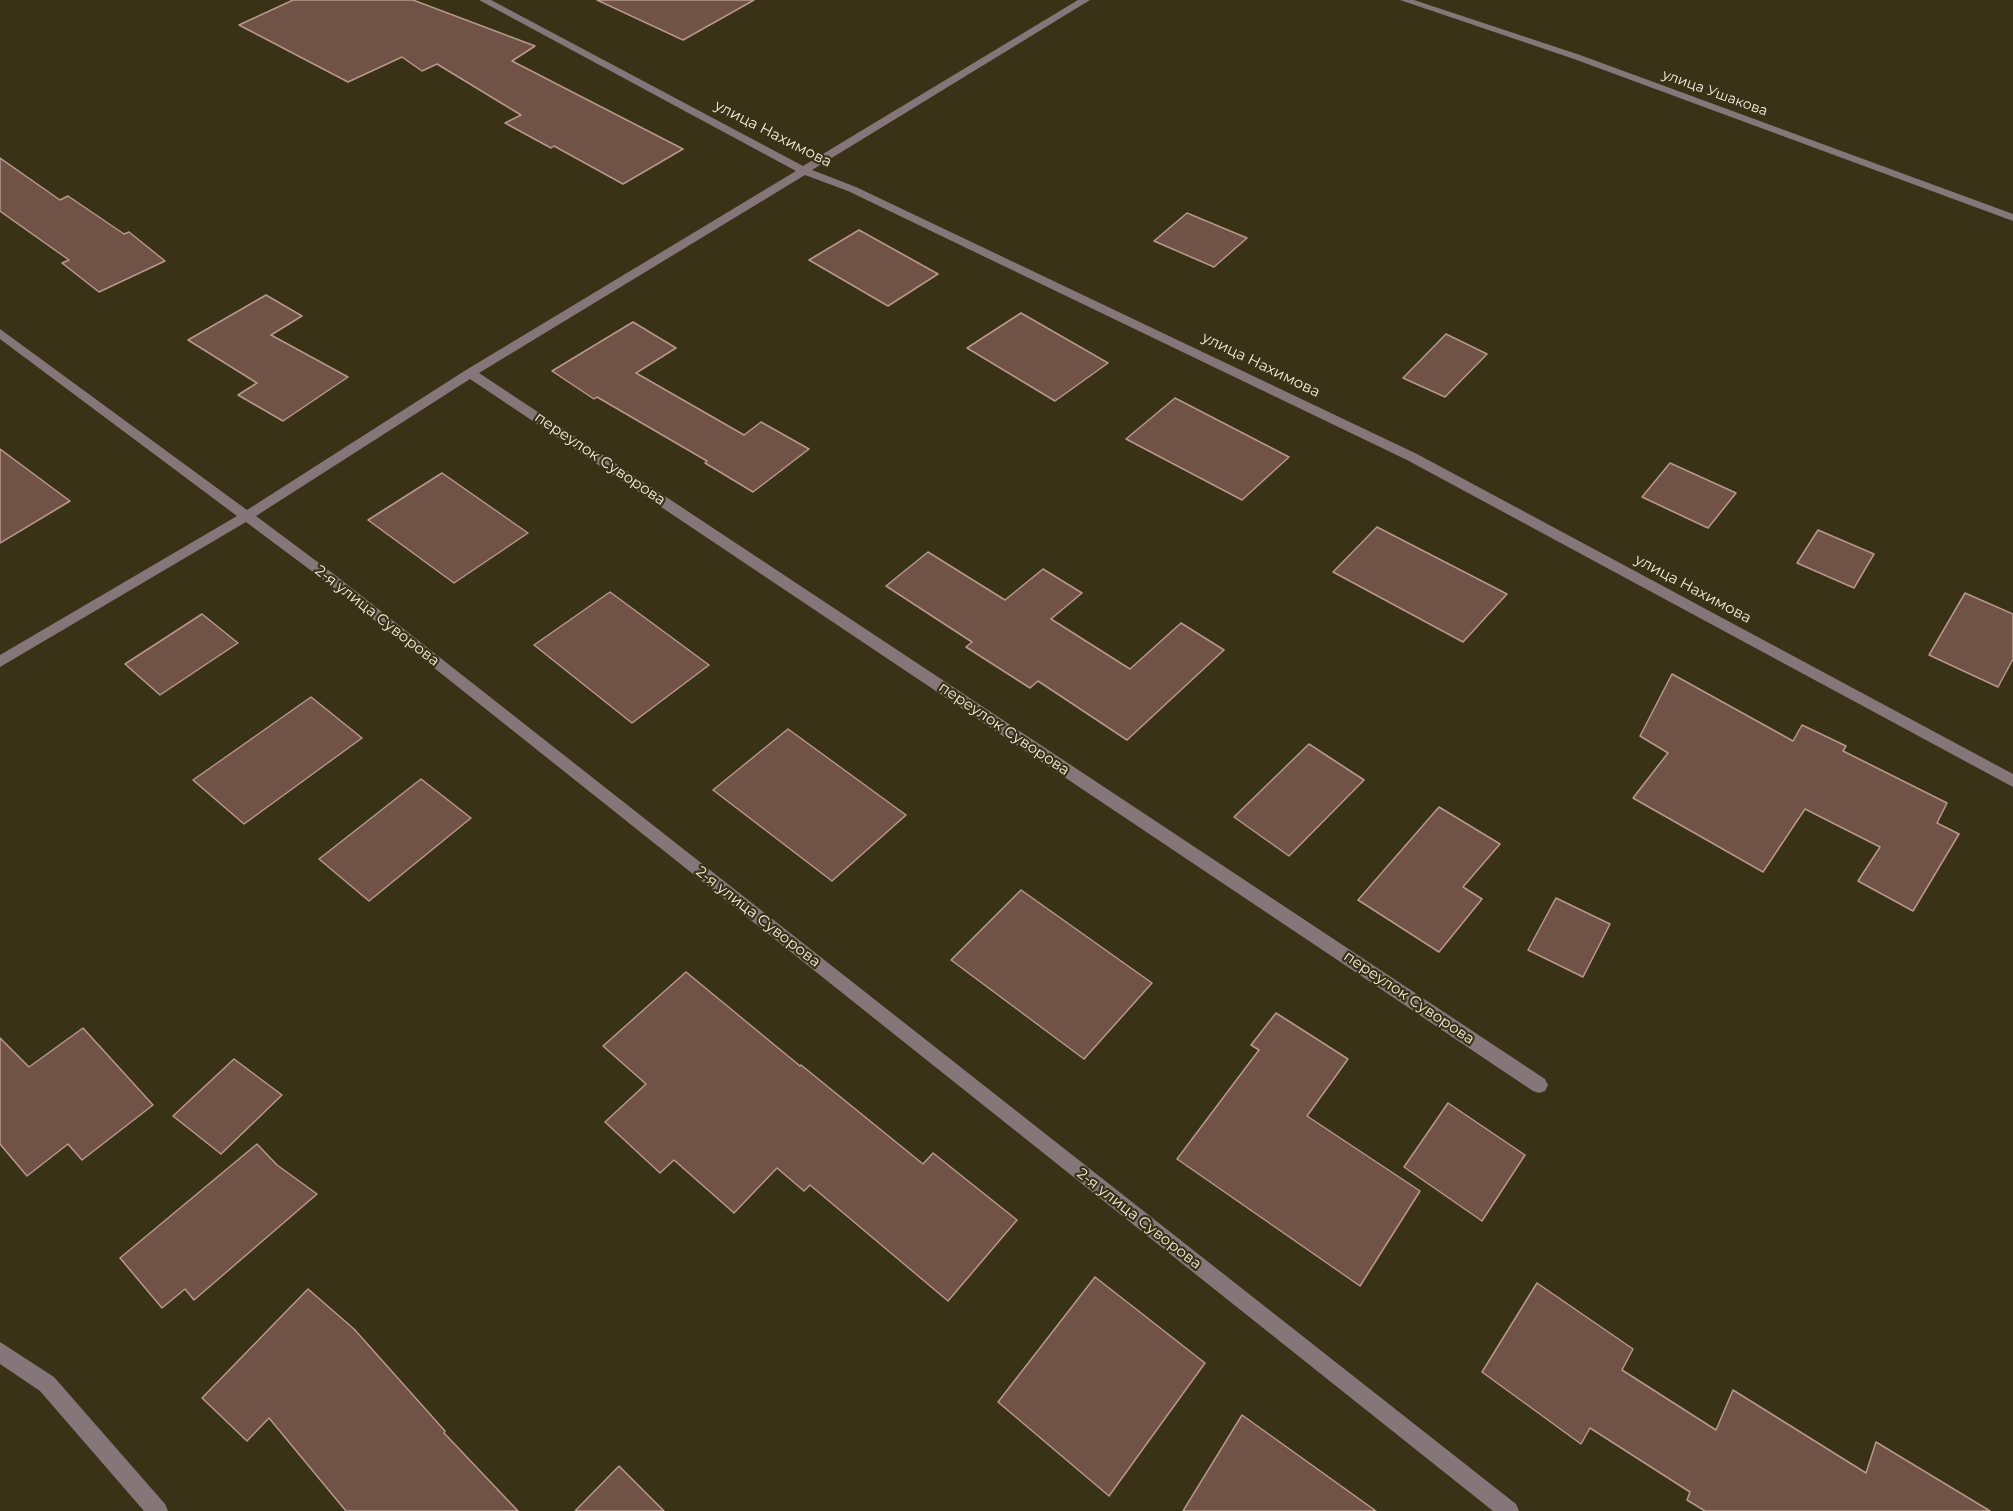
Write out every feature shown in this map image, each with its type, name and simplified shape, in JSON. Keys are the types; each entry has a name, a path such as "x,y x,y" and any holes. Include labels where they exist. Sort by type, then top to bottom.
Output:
{"street":[{"name":"улица Нахимова","path":"484,0 802,170 852,189 1412,457 2013,781"},
{"path":"0,662 248,515 470,372 1085,0"},
{"name":"улица Ушакова","path":"1405,0 1577,57 2013,218"},
{"name":"2-я улица Суворова","path":"0,333 248,515 1509,1511"},
{"name":"переулок Суворова","path":"470,372 1539,1085"},
{"path":"0,1352 47,1384 158,1511"}],"building":[{"path":"293,0 413,0 535,46 512,61 683,149 623,184 554,146 551,148 505,123 521,115 437,64 422,71 402,57 348,82 239,25"},
{"path":"597,0 754,0 683,40"},
{"path":"0,158 60,200 68,196 124,234 129,232 165,261 99,292 62,263 69,260 0,211"},
{"path":"1187,213 1247,238 1214,267 1154,241"},
{"path":"859,230 938,274 888,306 809,260"},
{"path":"266,295 302,316 271,335 348,377 283,421 238,395 257,383 188,340"},
{"path":"1021,313 1108,363 1055,401 967,348"},
{"path":"633,322 676,348 636,373 744,435 761,422 809,449 753,492 705,463 707,461 597,397 594,399 552,371"},
{"path":"1446,334 1487,354 1445,397 1403,378"},
{"path":"1175,398 1289,457 1242,500 1126,439"},
{"path":"0,449 70,501 0,543"},
{"path":"1670,463 1736,493 1708,528 1642,497"},
{"path":"442,473 528,533 454,583 368,520"},
{"path":"1377,527 1507,594 1463,642 1333,572"},
{"path":"1818,530 1874,554 1854,588 1797,563"},
{"path":"928,552 1005,600 1043,569 1082,593 1051,619 1130,669 1181,623 1224,650 1127,740 1038,681 1030,688 966,647 972,642 886,586"},
{"path":"610,592 709,665 632,723 534,645"},
{"path":"1965,593 2013,614 2013,659 1998,687 1929,655"},
{"path":"202,614 238,643 160,695 125,664"},
{"path":"1672,674 1793,741 1802,725 1846,746 1843,751 1947,803 1937,823 1959,834 1913,911 1858,881 1880,847 1805,809 1763,872 1633,798 1668,753 1640,736"},
{"path":"311,697 362,738 244,824 193,780"},
{"path":"788,729 906,815 832,881 713,790"},
{"path":"1309,744 1364,780 1289,856 1234,817"},
{"path":"421,779 471,818 369,901 319,859"},
{"path":"1439,807 1500,844 1463,887 1482,899 1439,952 1358,900"},
{"path":"1021,890 1152,983 1084,1059 951,960"},
{"path":"1556,898 1610,924 1583,977 1528,950"},
{"path":"686,972 923,1164 933,1153 1017,1220 948,1301 810,1185 804,1191 777,1168 734,1213 674,1160 660,1173 605,1122 646,1084 603,1046"},
{"path":"1276,1013 1348,1059 1307,1116 1420,1191 1360,1286 1177,1159 1259,1050 1251,1045"},
{"path":"83,1028 153,1105 82,1160 68,1144 27,1176 0,1144 0,1038 29,1067"},
{"path":"234,1059 282,1095 221,1154 173,1116"},
{"path":"1448,1103 1525,1155 1482,1221 1404,1167"},
{"path":"257,1144 277,1165 317,1194 194,1300 185,1289 162,1308 120,1258"},
{"path":"1095,1277 1205,1363 1109,1496 998,1402"},
{"path":"1537,1283 1633,1349 1622,1370 1716,1430 1733,1390 1866,1473 1876,1442 1990,1511 1705,1511 1687,1500 1690,1492 1590,1428 1581,1444 1482,1372"},
{"path":"308,1289 354,1329 445,1431 444,1433 518,1511 346,1511 269,1418 247,1441 202,1398"},
{"path":"1242,1415 1376,1511 1183,1511"},
{"path":"619,1466 664,1511 575,1511"}]}
